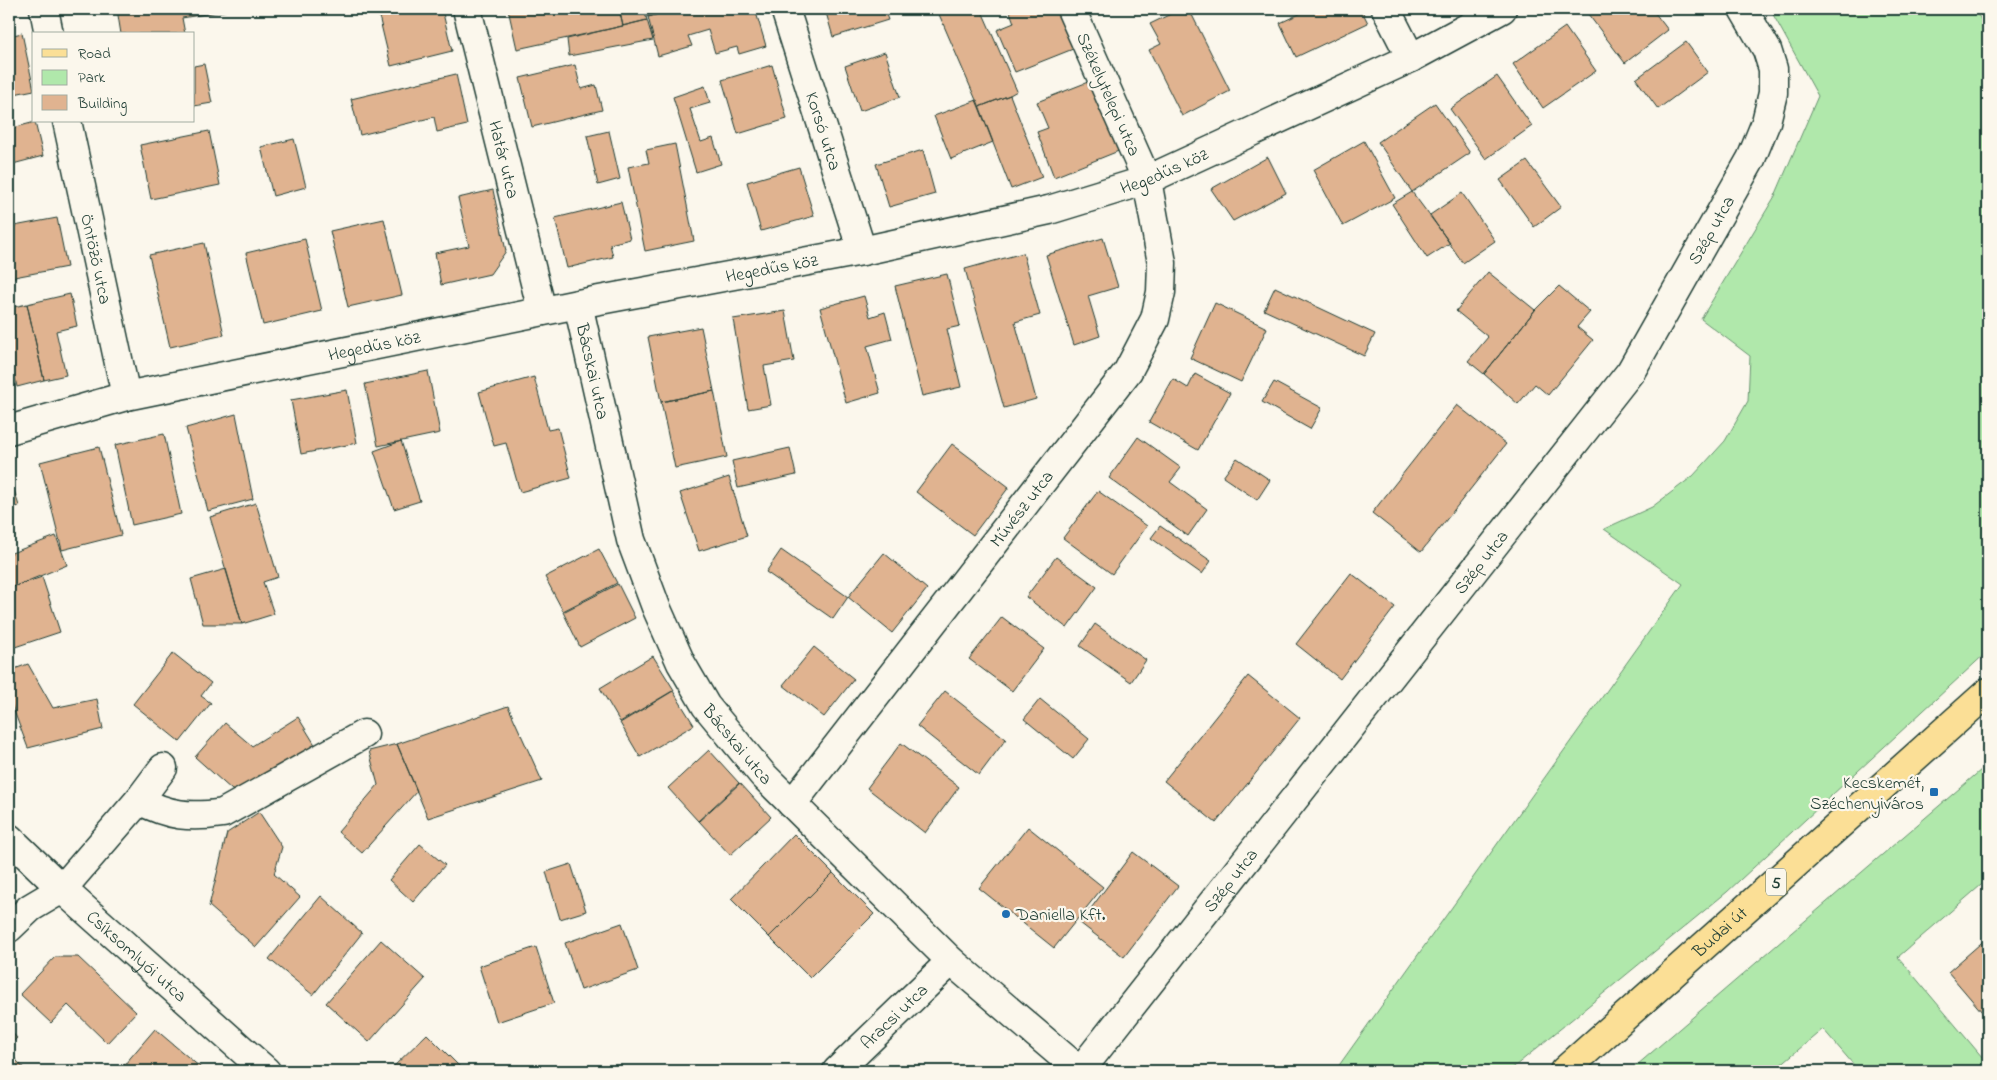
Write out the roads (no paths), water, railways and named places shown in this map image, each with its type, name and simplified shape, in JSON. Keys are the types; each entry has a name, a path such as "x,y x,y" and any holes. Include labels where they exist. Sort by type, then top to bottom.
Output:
{"main road":[{"name":"Budai út","path":"1564,1071 1988,692"}],"street":[{"path":"44,9 49,32"},
{"name":"Határ utca","path":"467,9 542,311"},
{"name":"Korsó utca","path":"785,9 862,251"},
{"name":"Székelytelepi utca","path":"1071,9 1147,180"},
{"path":"1386,9 1411,58"},
{"name":"Hegedűs köz","path":"9,430 126,396 542,311 862,251 1049,210 1147,180 1411,58 1502,9"},
{"name":"Szép utca","path":"1080,1071 1631,371 1751,159 1766,122 1773,93 1773,70 1767,50 1744,9"},
{"name":"Öntöző utca","path":"68,122 126,396"},
{"name":"Művész utca","path":"792,804 1128,370 1155,319 1162,292 1162,263 1147,180"},
{"name":"Bácskai utca","path":"578,304 631,540 656,607 681,663 706,706 763,775 951,961 1080,1071"},
{"path":"139,800 158,810 178,815 199,817 223,813 364,734"},
{"path":"9,928 30,908 62,889 139,800 163,768"},
{"name":"Csíksomlyói utca","path":"9,838 62,889 266,1071"},
{"name":"Aracsi utca","path":"838,1071 951,961"}],"place":[{"name":"Kecskemét, Széchenyiváros","path":"1934,792"},
{"name":"Daniella Kft.","path":"1006,914"}]}
